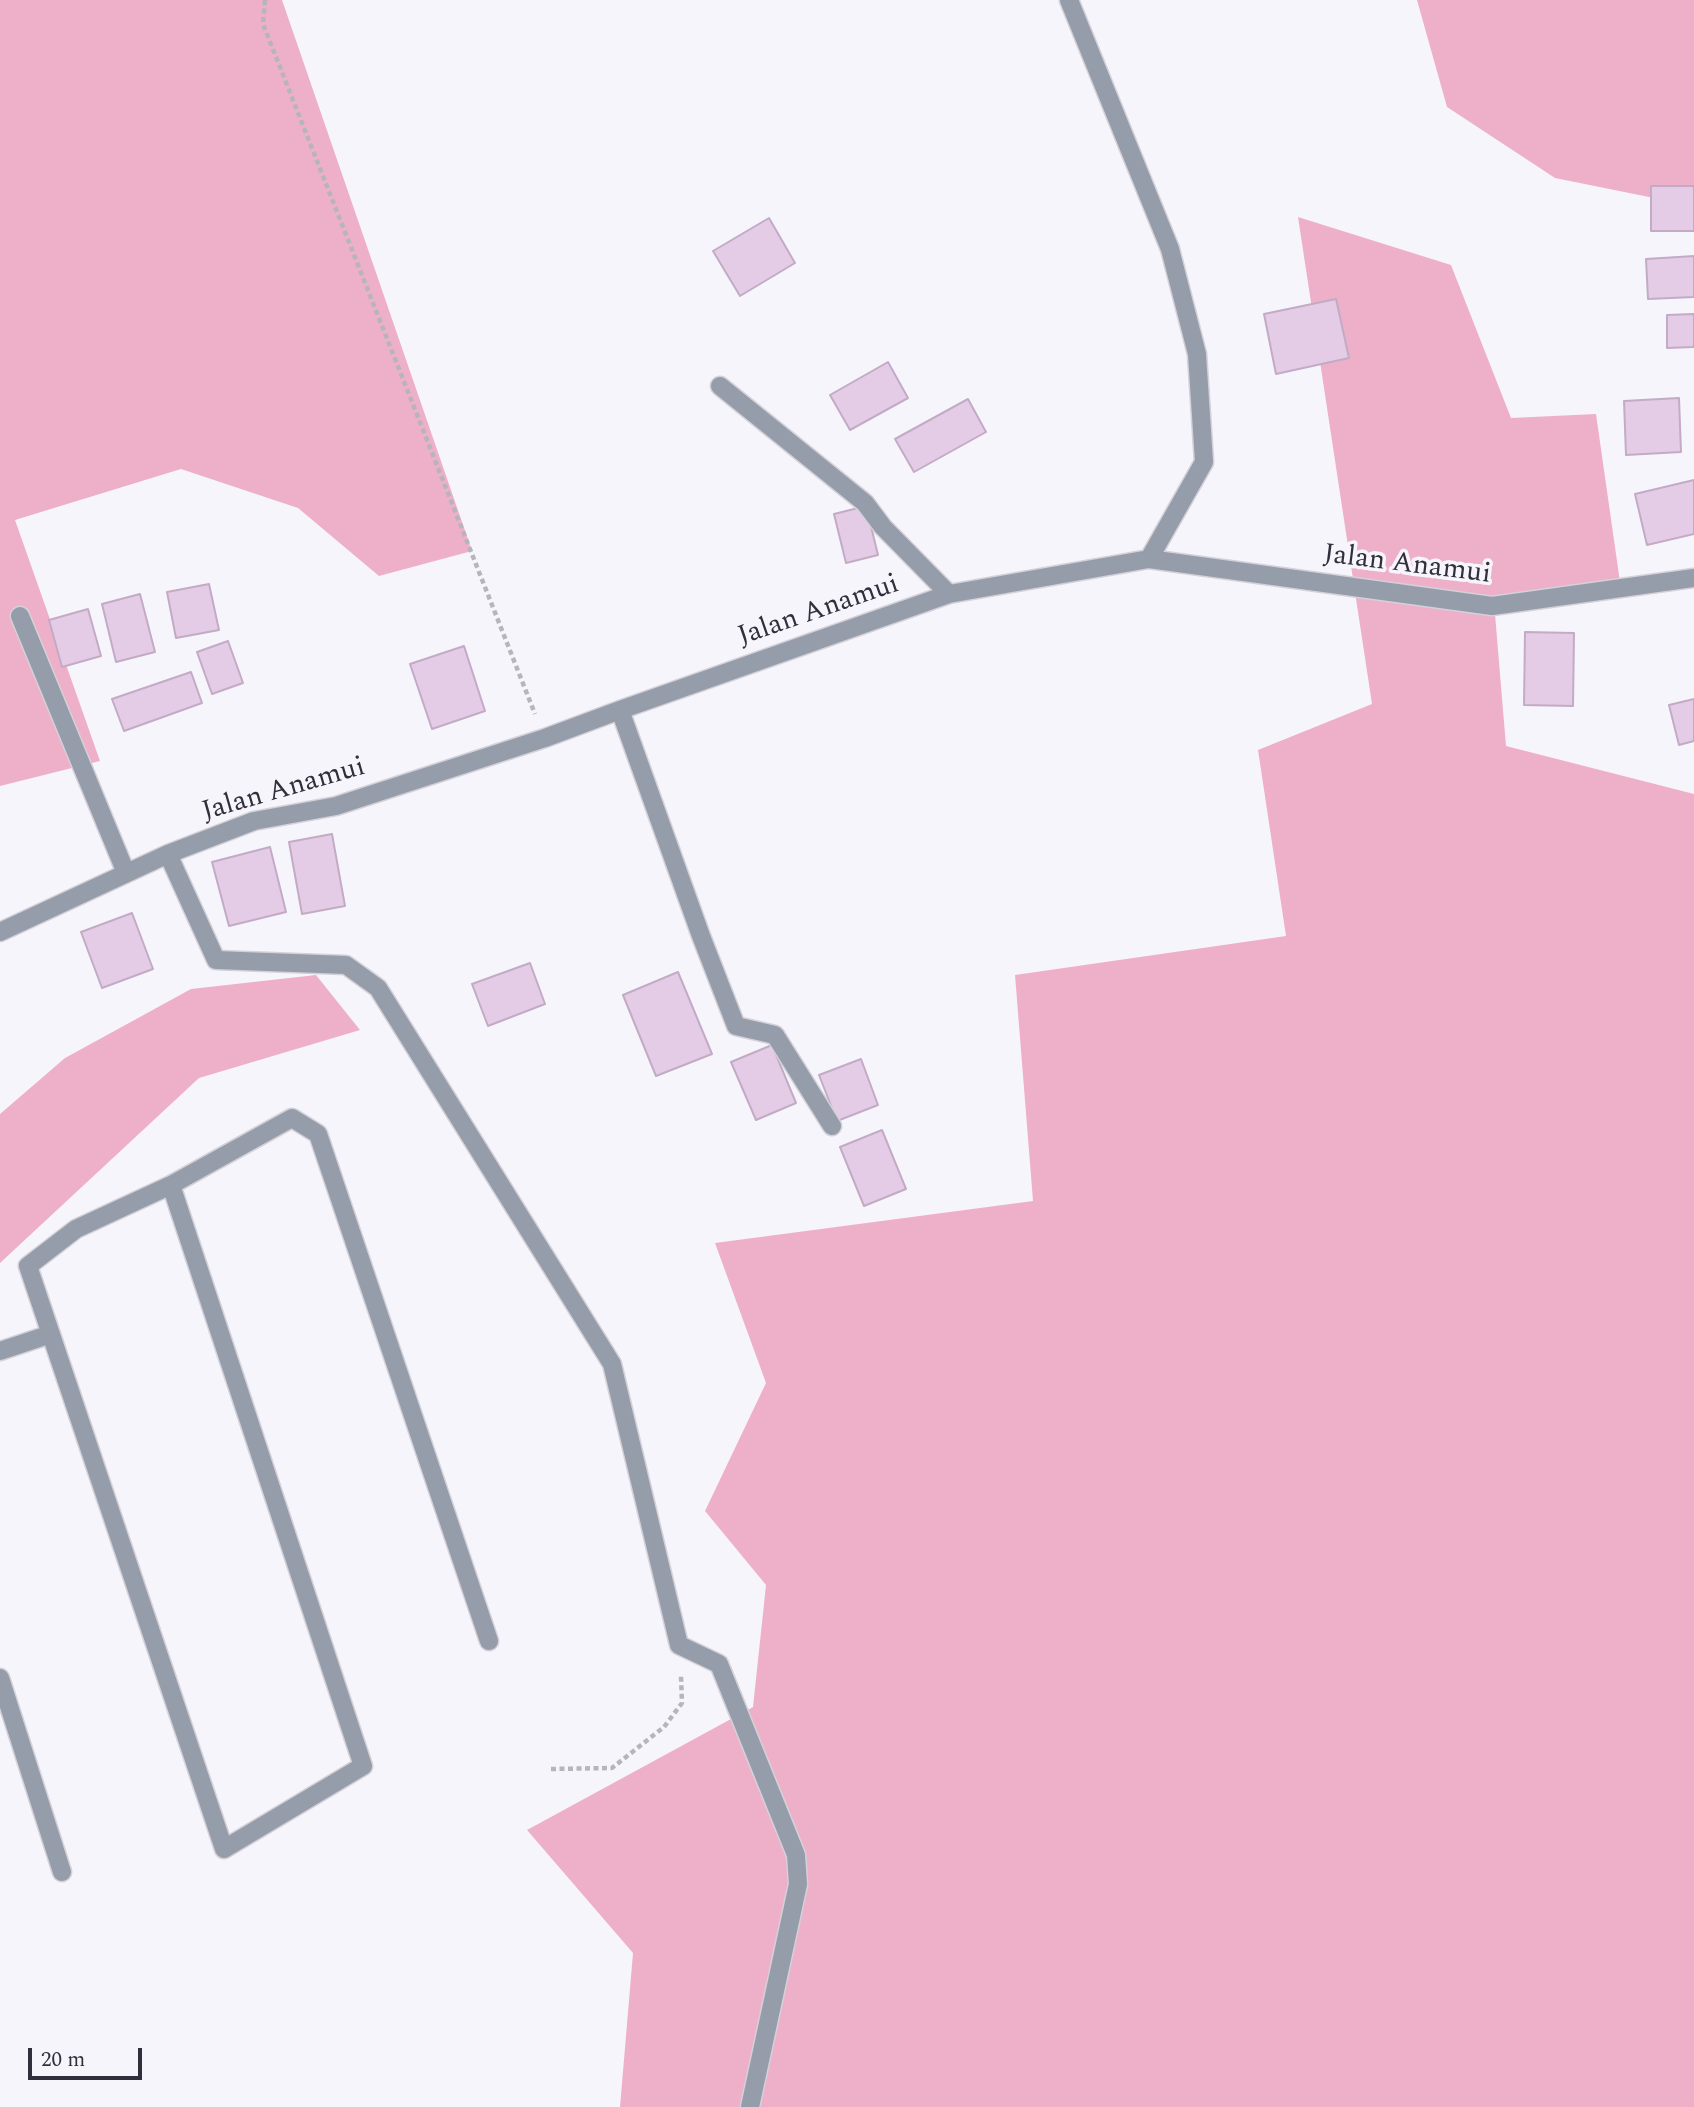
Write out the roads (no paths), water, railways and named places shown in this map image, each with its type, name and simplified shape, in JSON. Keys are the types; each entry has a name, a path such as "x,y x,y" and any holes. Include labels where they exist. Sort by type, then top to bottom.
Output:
{"street":[{"path":"1069,0 1170,249 1197,354 1204,462 1149,559"},
{"path":"720,386 865,503 883,527 949,594"},
{"name":"Jalan Anamui","path":"0,932 167,854 254,821 337,806 545,738 949,594 1149,559 1492,606 1694,578"},
{"path":"20,616 126,873"},
{"path":"620,710 736,1026 775,1035 832,1126"},
{"path":"167,854 216,960 346,965 378,988 612,1364 679,1645 719,1664 796,1855 798,1884 750,2107"},
{"path":"171,1185 363,1766 224,1849 28,1266 76,1229 171,1185 292,1118 318,1135 489,1641"},
{"path":"0,1350 51,1334"},
{"path":"0,1678 62,1872"}]}
